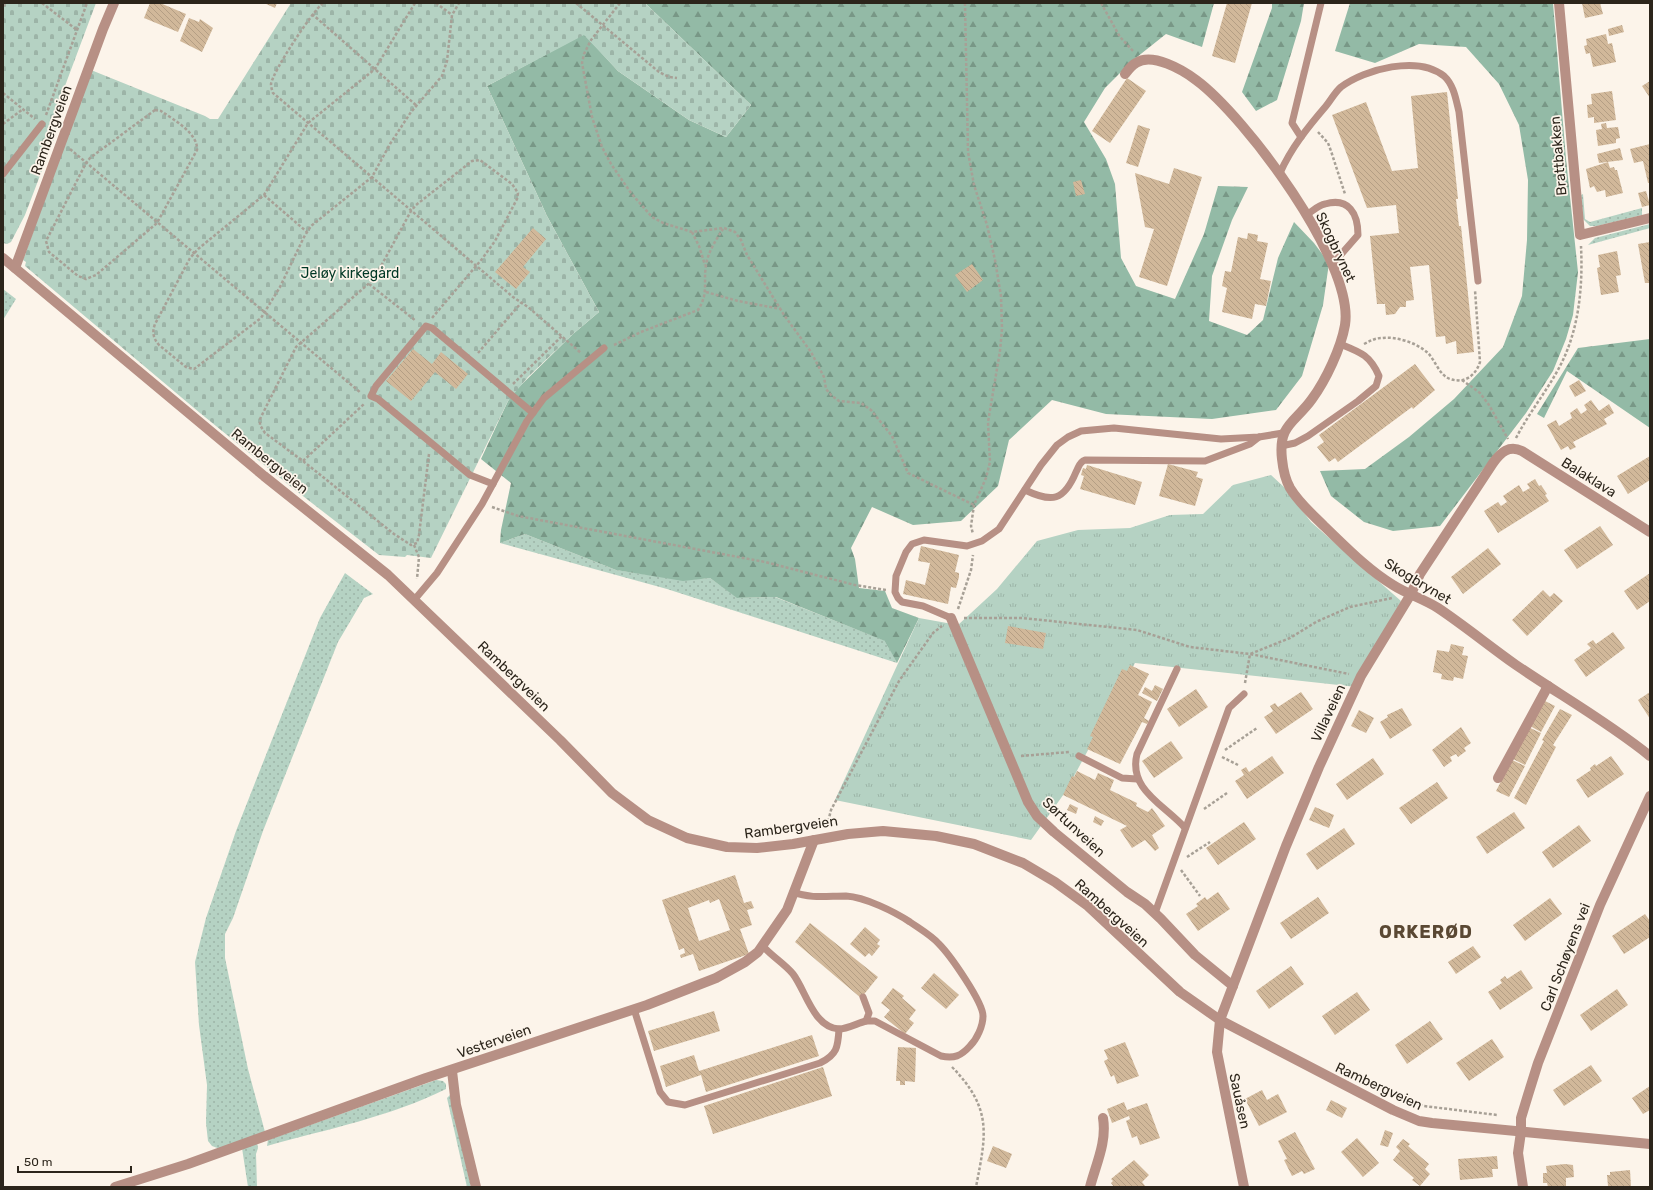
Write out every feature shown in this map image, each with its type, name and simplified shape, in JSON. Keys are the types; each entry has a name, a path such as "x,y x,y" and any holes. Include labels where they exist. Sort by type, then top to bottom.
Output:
{"street":[{"name":"Rambergveien","path":"15,268 114,3"},
{"name":"Brattbakken","path":"1559,3 1580,235"},
{"path":"1125,74 1135,63 1141,60"},
{"name":"Skogbrynet","path":"1141,60 1154,60 1178,68 1201,83 1226,107 1280,173 1306,215 1331,264 1343,295 1346,309 1344,346 1312,400 1283,433 1281,446 1286,478 1299,500 1356,557 1394,586 1434,606 1548,686 1629,739 1650,756"},
{"path":"1580,235 1650,218"},
{"name":"Rambergveien","path":"3,258 264,476 356,548 414,599 612,793 648,820 687,838 727,847 757,848 865,832 918,833 974,844 1023,863 1055,882 1088,906 1180,992 1220,1020 1360,1095 1409,1117 1432,1123 1650,1144"},
{"name":"Balaklava","path":"1513,448 1522,451 1650,532"},
{"name":"Villaveien","path":"1220,1020 1289,838 1361,676 1412,594 1420,574 1493,462 1504,450 1513,448"},
{"name":"Sørtunveien","path":"951,618 1028,802 1037,816 1075,849 1155,913 1195,955 1233,986"},
{"path":"1498,778 1548,686"},
{"name":"Carl Schøyens vei","path":"1523,1187 1518,1153 1521,1118 1538,1063 1600,905 1650,796"},
{"name":"Vesterveien","path":"115,1187 188,1164 343,1107 452,1071 475,1061 634,1009 716,978 745,962 758,952 787,910 793,892 819,839"},
{"name":"Sauåsen","path":"1220,1020 1217,1052 1244,1187"},
{"path":"452,1071 456,1105 476,1187"},
{"path":"1090,1187 1106,1132 1103,1118"}],"lane":[{"path":"1301,137 1292,123 1321,3"},
{"path":"1280,173 1288,156 1301,137 1340,88 1371,71 1405,66 1420,66 1444,76 1454,92 1459,112 1478,281"},
{"path":"3,174 42,124"},
{"path":"1306,215 1324,204 1339,203 1350,208 1356,214 1358,235 1331,264"},
{"path":"493,484 470,475 434,447 378,398 370,396 382,378 426,326 432,328 533,413"},
{"path":"1281,446 1295,443 1308,436 1358,401 1376,386 1379,376 1374,364 1367,356 1344,346"},
{"path":"414,599 437,572 482,504 505,460 533,413 544,398 604,348"},
{"path":"951,618 923,606 902,602 895,592 898,568 912,544 924,540 967,546 976,544 999,529 1057,445 1081,431 1114,428 1221,439 1260,437 1283,433"},
{"path":"1025,490 1041,498 1060,495 1068,488 1080,463 1085,460 1205,461 1250,444 1260,437"},
{"path":"1177,669 1137,754 1135,767 1138,778 1147,792 1185,828"},
{"path":"1155,913 1229,708 1244,694"},
{"path":"1079,756 1122,778 1138,778"},
{"path":"762,945 793,974 818,1017 829,1025 839,1029 866,1020 875,1021 941,1056 948,1058 958,1057 972,1045 981,1027 983,1015 980,1003 939,944 909,921 877,905 847,896 806,896 793,892"},
{"path":"863,997 869,1013 866,1020"},
{"path":"634,1009 660,1092 668,1102 685,1105 820,1063 830,1058 838,1047 839,1029"}],"path":[{"path":"3,6 7,3"},
{"path":"42,3 77,30"},
{"path":"42,124 87,3"},
{"path":"323,3 312,14 279,67 271,85 273,93 411,211 590,360"},
{"path":"415,3 375,69 308,123 264,195 194,254 154,328 154,337 156,341 186,367 194,369 242,333 265,313 311,226 372,177 390,144 417,106 435,86 445,69 452,15 459,3"},
{"path":"436,3 452,15"},
{"path":"576,3 659,72 669,77 677,78"},
{"path":"620,3 591,40 584,54 582,63 590,111 602,147 631,194 652,217 663,223 692,232 724,228 735,232 741,240 747,255 781,309 811,352 824,377 826,389 831,395 839,401 861,403 871,410 892,436 908,473 974,505"},
{"path":"819,839 831,810 898,681 933,633 951,618 959,608 971,570 976,544 971,526 974,505 986,478 990,462 988,422 1000,351 1002,329 1001,296 987,225 974,185 968,152 964,3"},
{"path":"1101,3 1120,37 1141,60"},
{"path":"312,14 417,106"},
{"path":"3,124 23,109"},
{"path":"155,110 161,111 192,135 197,143 197,150 157,223 91,278 86,279 78,276 49,252 46,240 86,164 90,158 155,110"},
{"path":"1311,124 1328,143 1345,195"},
{"path":"62,142 86,164 362,395 370,396"},
{"path":"369,284 419,323 426,326 477,266 496,241 517,199 518,193 512,184 484,162 475,160 411,211 374,279 300,343 262,413 260,425 266,433 303,460 407,544 414,545"},
{"path":"264,195 307,232"},
{"path":"604,348 698,310 703,302 706,292 706,266 711,250 724,228"},
{"path":"692,232 706,266"},
{"path":"1513,448 1527,417 1559,368 1572,337 1581,281 1580,235"},
{"path":"1344,346 1384,337 1401,340 1420,347 1428,353 1441,372 1449,379 1462,380 1472,377 1480,362 1474,291 1478,281"},
{"path":"706,292 738,301 781,309"},
{"path":"471,361 521,303"},
{"path":"505,391 562,336"},
{"path":"1462,380 1480,393 1489,405 1513,448"},
{"path":"303,460 356,414 370,396"},
{"path":"414,599 419,557 414,545 418,535 427,460 434,447"},
{"path":"482,504 518,516 765,562 855,585 895,592"},
{"path":"1250,654 1290,638 1316,622 1350,607 1412,594"},
{"path":"951,618 1022,618 1137,630 1190,647 1250,654 1361,676"},
{"path":"1244,694 1250,654"},
{"path":"1210,760 1257,728"},
{"path":"1010,757 1071,752 1079,756"},
{"path":"1218,755 1238,765"},
{"path":"1188,820 1227,793"},
{"path":"1174,863 1181,861 1210,842"},
{"path":"1174,863 1180,867 1200,896"},
{"path":"948,1058 950,1065 962,1077 975,1097 984,1123 985,1133 976,1187"},
{"path":"1390,1093 1424,1106 1476,1111 1501,1116"}],"green space":[{"path":"3,3 96,3 53,118 57,131 25,215 11,242 7,244 3,243"},
{"name":"Jeløy kirkegård","path":"291,3 645,3 751,105 726,137 689,120 618,71 584,35 487,86 547,216 599,312 573,334 528,377 508,401 431,558 407,555 405,557 379,555 290,486 200,413 25,266 26,262 23,260 91,70 210,119 218,119"},
{"path":"645,3 1214,3 1202,47 1166,34 1132,61 1105,88 1084,122 1106,159 1115,184 1121,258 1136,286 1175,299 1204,234 1218,186 1248,187 1232,220 1212,276 1209,321 1247,335 1263,320 1278,258 1294,222 1314,243 1329,263 1323,305 1302,376 1276,410 1212,419 1106,414 1052,400 1009,440 998,486 961,521 913,525 872,507 851,548 855,559 859,588 885,591 892,608 919,618 897,663 885,641 776,597 737,598 710,578 683,581 616,570 525,534 500,543 501,530 511,483 481,459 508,401 515,391 573,334 599,312 547,216 487,86 584,34 618,71 689,120 726,137 751,105"},
{"path":"1272,3 1304,3 1301,21 1277,100 1256,111 1242,92 1272,8"},
{"path":"1350,3 1553,3 1566,159 1578,272 1573,315 1566,339 1553,371 1526,413 1440,526 1393,531 1364,522 1331,496 1320,471 1365,469 1409,437 1454,399 1503,347 1522,296 1527,240 1528,180 1519,125 1499,84 1466,47 1419,44 1375,63 1335,51"},
{"path":"1583,194 1585,219 1590,222 1642,208 1642,215 1597,226 1590,226 1583,219 1581,195"},
{"path":"1650,224 1650,228 1588,245 1595,238"},
{"path":"3,289 16,299 3,320"},
{"path":"1650,339 1650,428 1567,371 1544,418 1537,414 1578,348"},
{"path":"1271,475 1285,488 1311,522 1401,601 1357,687 1135,663 1066,791 1031,840 835,800 919,618 958,625 997,589 1037,541 1078,530 1130,528 1170,515 1203,514 1233,485"},
{"path":"525,534 616,570 683,580 710,578 738,598 775,597 886,641 897,663 667,589 500,543"},
{"path":"345,573 373,594 364,598 338,642 263,831 233,918 225,934 225,958 248,1069 265,1132 220,1149 212,1146 208,1141 206,1123 207,1085 199,1025 195,962 206,918 236,831 320,618"},
{"path":"436,1080 443,1081 446,1084 446,1089 425,1099 381,1115 267,1146 268,1140"},
{"path":"450,1095 471,1187 467,1187 447,1098"},
{"path":"257,1143 257,1187 248,1187 242,1148"}],"building":[{"path":"150,3 160,3 186,14 178,32 144,18"},
{"path":"264,3 277,3 275,8"},
{"path":"1227,3 1252,3 1235,63 1212,56"},
{"path":"1582,3 1600,3 1603,14 1585,18"},
{"path":"189,18 199,22 200,19 213,28 202,52 180,41"},
{"path":"1622,25 1624,32 1609,36 1608,29"},
{"path":"1606,34 1608,44 1612,43 1616,62 1593,67 1590,53 1586,54 1584,46 1587,45 1586,39"},
{"path":"1127,78 1146,91 1110,143 1092,131"},
{"path":"1650,81 1650,98 1642,86"},
{"path":"1612,91 1616,120 1594,123 1594,117 1588,118 1587,105 1592,104 1591,94"},
{"path":"1447,92 1458,199 1456,199 1459,226 1461,226 1474,352 1457,354 1456,341 1446,344 1445,336 1436,337 1429,265 1410,267 1414,300 1406,301 1406,307 1400,307 1395,314 1386,315 1385,304 1377,304 1370,236 1399,233 1396,205 1367,208 1332,115 1366,102 1392,171 1418,168 1411,96"},
{"path":"1606,123 1607,128 1618,127 1620,138 1616,139 1616,143 1598,146 1596,130 1602,129 1601,124"},
{"path":"1138,125 1150,129 1138,167 1126,163"},
{"path":"1650,144 1650,183 1648,183 1643,161 1634,163 1630,149"},
{"path":"1620,148 1623,160 1599,163 1597,154"},
{"path":"1608,162 1610,168 1614,167 1615,170 1617,170 1623,193 1606,197 1605,190 1597,192 1594,186 1590,188 1586,169"},
{"path":"1174,168 1202,177 1167,286 1139,277 1154,229 1145,227 1135,173 1169,184"},
{"path":"1081,180 1085,194 1076,196 1073,182"},
{"path":"1646,191 1650,205 1642,207 1638,193"},
{"path":"533,228 546,239 523,267 530,272 516,289 495,272"},
{"path":"1248,233 1258,235 1257,241 1268,243 1260,279 1271,281 1266,306 1255,304 1252,319 1222,312 1227,288 1222,286 1225,271 1231,272 1238,237 1247,239"},
{"path":"1650,242 1650,283 1645,283 1638,244"},
{"path":"1617,251 1621,275 1616,276 1619,292 1601,295 1597,268 1600,267 1598,255"},
{"path":"972,264 983,280 967,292 955,275"},
{"path":"413,349 432,364 441,352 468,374 456,389 435,372 411,401 386,381"},
{"path":"1415,364 1435,390 1413,409 1412,407 1338,462 1335,458 1329,462 1317,447 1324,442 1319,435"},
{"path":"1579,380 1586,391 1575,397 1569,386"},
{"path":"1591,400 1599,411 1609,404 1614,413 1604,419 1607,424 1573,442 1576,447 1570,450 1568,446 1561,450 1547,425 1556,420 1559,426 1572,418 1570,413 1577,408 1581,414 1587,410 1584,405"},
{"path":"1650,456 1650,480 1628,494 1617,476"},
{"path":"1168,464 1198,472 1196,477 1203,479 1195,506 1159,496"},
{"path":"1087,465 1142,482 1135,505 1080,489 1084,476 1081,475 1083,468 1086,469"},
{"path":"1535,479 1539,486 1541,485 1547,494 1545,495 1549,501 1498,533 1484,511 1498,502 1501,506 1507,502 1503,496 1519,485 1523,492 1530,488 1527,484"},
{"path":"1600,526 1613,545 1577,569 1564,550"},
{"path":"921,546 959,555 955,572 959,573 959,577 956,588 951,587 948,604 903,594 906,580 925,585 930,563 918,561"},
{"path":"1488,548 1501,564 1463,594 1451,577"},
{"path":"1650,573 1650,601 1637,610 1624,591"},
{"path":"1543,590 1550,597 1554,593 1563,601 1527,636 1512,620"},
{"path":"1008,626 1046,633 1043,649 1005,643"},
{"path":"1613,632 1625,648 1586,677 1574,660 1591,648 1587,644 1593,640 1596,644"},
{"path":"1451,644 1464,647 1462,655 1468,656 1463,679 1454,677 1453,681 1441,679 1442,674 1433,672 1437,650 1449,652"},
{"path":"1130,665 1149,674 1138,695 1152,702 1144,718 1149,721 1147,724 1142,722 1120,764 1087,749 1093,737 1090,736 1122,669 1127,671"},
{"path":"1155,685 1163,689 1157,701 1142,693 1145,687 1152,691"},
{"path":"1196,689 1208,707 1179,727 1167,709"},
{"path":"1301,692 1313,709 1276,734 1264,717 1273,711 1270,706 1275,703 1278,707"},
{"path":"1650,692 1650,719 1638,700"},
{"path":"1543,700 1555,706 1541,732 1530,726"},
{"path":"1402,708 1412,725 1390,739 1380,722 1388,717 1387,715"},
{"path":"1560,709 1572,715 1553,745 1556,747 1526,805 1514,798 1544,741 1542,740"},
{"path":"1359,710 1374,718 1366,733 1351,726"},
{"path":"1461,727 1471,743 1464,748 1466,751 1458,757 1456,754 1450,757 1452,761 1444,767 1432,750"},
{"path":"1528,727 1541,733 1525,765 1513,759"},
{"path":"1171,741 1183,758 1154,778 1142,761"},
{"path":"1272,756 1284,773 1247,799 1235,781 1244,775 1241,770 1246,767 1249,772"},
{"path":"1611,756 1624,774 1588,798 1576,780 1591,770 1590,768 1595,764 1596,766"},
{"path":"1373,758 1384,774 1347,800 1336,784"},
{"path":"1512,760 1525,766 1509,797 1496,791"},
{"path":"1077,771 1095,780 1098,773 1114,780 1110,790 1137,803 1136,806 1148,812 1152,808 1165,826 1152,835 1159,848 1155,851 1145,840 1132,848 1120,830 1127,826 1063,795 1072,776 1074,777"},
{"path":"1437,782 1448,798 1411,824 1399,808"},
{"path":"1070,804 1078,808 1076,814 1067,810"},
{"path":"1315,807 1334,815 1329,828 1309,820"},
{"path":"1514,812 1525,828 1487,854 1476,837"},
{"path":"1095,816 1104,821 1101,826 1093,822"},
{"path":"1244,822 1256,839 1218,865 1206,848"},
{"path":"1579,825 1591,841 1553,868 1542,852"},
{"path":"1344,828 1355,844 1317,870 1306,854"},
{"path":"735,875 744,903 751,901 754,908 747,910 752,925 740,929 749,954 699,971 693,954 681,958 680,955 685,953 684,948 679,950 662,900","holes":["719,899 730,930 699,941 688,908 709,900 710,903"]},
{"path":"1218,892 1230,909 1198,931 1186,914 1198,906 1196,904 1205,897 1207,900"},
{"path":"1318,897 1329,913 1291,939 1280,923"},
{"path":"1550,898 1562,914 1525,941 1513,925"},
{"path":"1645,914 1650,921 1650,937 1624,954 1612,936"},
{"path":"810,923 878,977 861,998 795,942"},
{"path":"865,927 880,940 877,944 880,946 872,956 869,953 865,957 850,944"},
{"path":"1473,946 1481,957 1456,974 1448,962"},
{"path":"1291,966 1304,984 1269,1009 1256,991"},
{"path":"1521,970 1533,988 1500,1010 1488,992 1502,983 1500,980 1505,976 1507,979"},
{"path":"934,973 959,995 946,1009 921,988"},
{"path":"893,988 904,996 902,998 916,1010 909,1019 914,1023 905,1034 884,1017 890,1010 881,1003"},
{"path":"1617,989 1628,1005 1591,1031 1580,1015"},
{"path":"1357,992 1370,1010 1335,1035 1322,1016"},
{"path":"714,1011 720,1031 654,1051 648,1031"},
{"path":"1430,1021 1443,1039 1407,1064 1395,1045"},
{"path":"812,1035 819,1056 706,1092 701,1075 666,1087 660,1066 694,1055 699,1071"},
{"path":"1492,1039 1504,1057 1469,1081 1456,1063"},
{"path":"1125,1042 1139,1076 1117,1084 1114,1075 1111,1077 1104,1061 1108,1059 1104,1050"},
{"path":"898,1047 916,1048 915,1082 905,1081 905,1085 900,1085 900,1081 896,1081"},
{"path":"1591,1065 1602,1081 1564,1106 1553,1090"},
{"path":"823,1067 832,1096 713,1134 704,1106"},
{"path":"1650,1086 1650,1110 1643,1114 1632,1098"},
{"path":"1262,1090 1267,1100 1278,1094 1287,1112 1259,1126 1245,1099"},
{"path":"1331,1100 1347,1108 1342,1118 1326,1110"},
{"path":"1124,1102 1127,1110 1147,1103 1160,1138 1140,1145 1137,1136 1132,1138 1126,1121 1130,1119 1129,1116 1112,1123 1107,1109"},
{"path":"1385,1130 1393,1133 1388,1147 1380,1145"},
{"path":"1295,1132 1315,1169 1304,1174 1302,1171 1292,1176 1284,1160 1287,1159 1278,1141"},
{"path":"1357,1138 1379,1163 1363,1177 1341,1152"},
{"path":"1403,1139 1410,1144 1408,1146 1429,1164 1425,1169 1430,1174 1420,1186 1412,1180 1414,1178 1393,1160 1400,1151 1396,1147"},
{"path":"993,1146 1012,1154 1006,1168 987,1161"},
{"path":"1497,1156 1498,1169 1492,1169 1493,1177 1460,1180 1458,1159"},
{"path":"1134,1160 1149,1175 1142,1182 1146,1187 1114,1187 1111,1183 1113,1181 1111,1179"},
{"path":"1565,1164 1573,1165 1574,1177 1566,1178 1566,1186 1548,1187 1547,1183 1543,1183 1543,1173 1547,1173 1546,1166"},
{"path":"1630,1170 1631,1187 1608,1186 1607,1175 1610,1175 1610,1172"}],"district":[{"name":"ORKERØD","path":"1426,932"}]}
